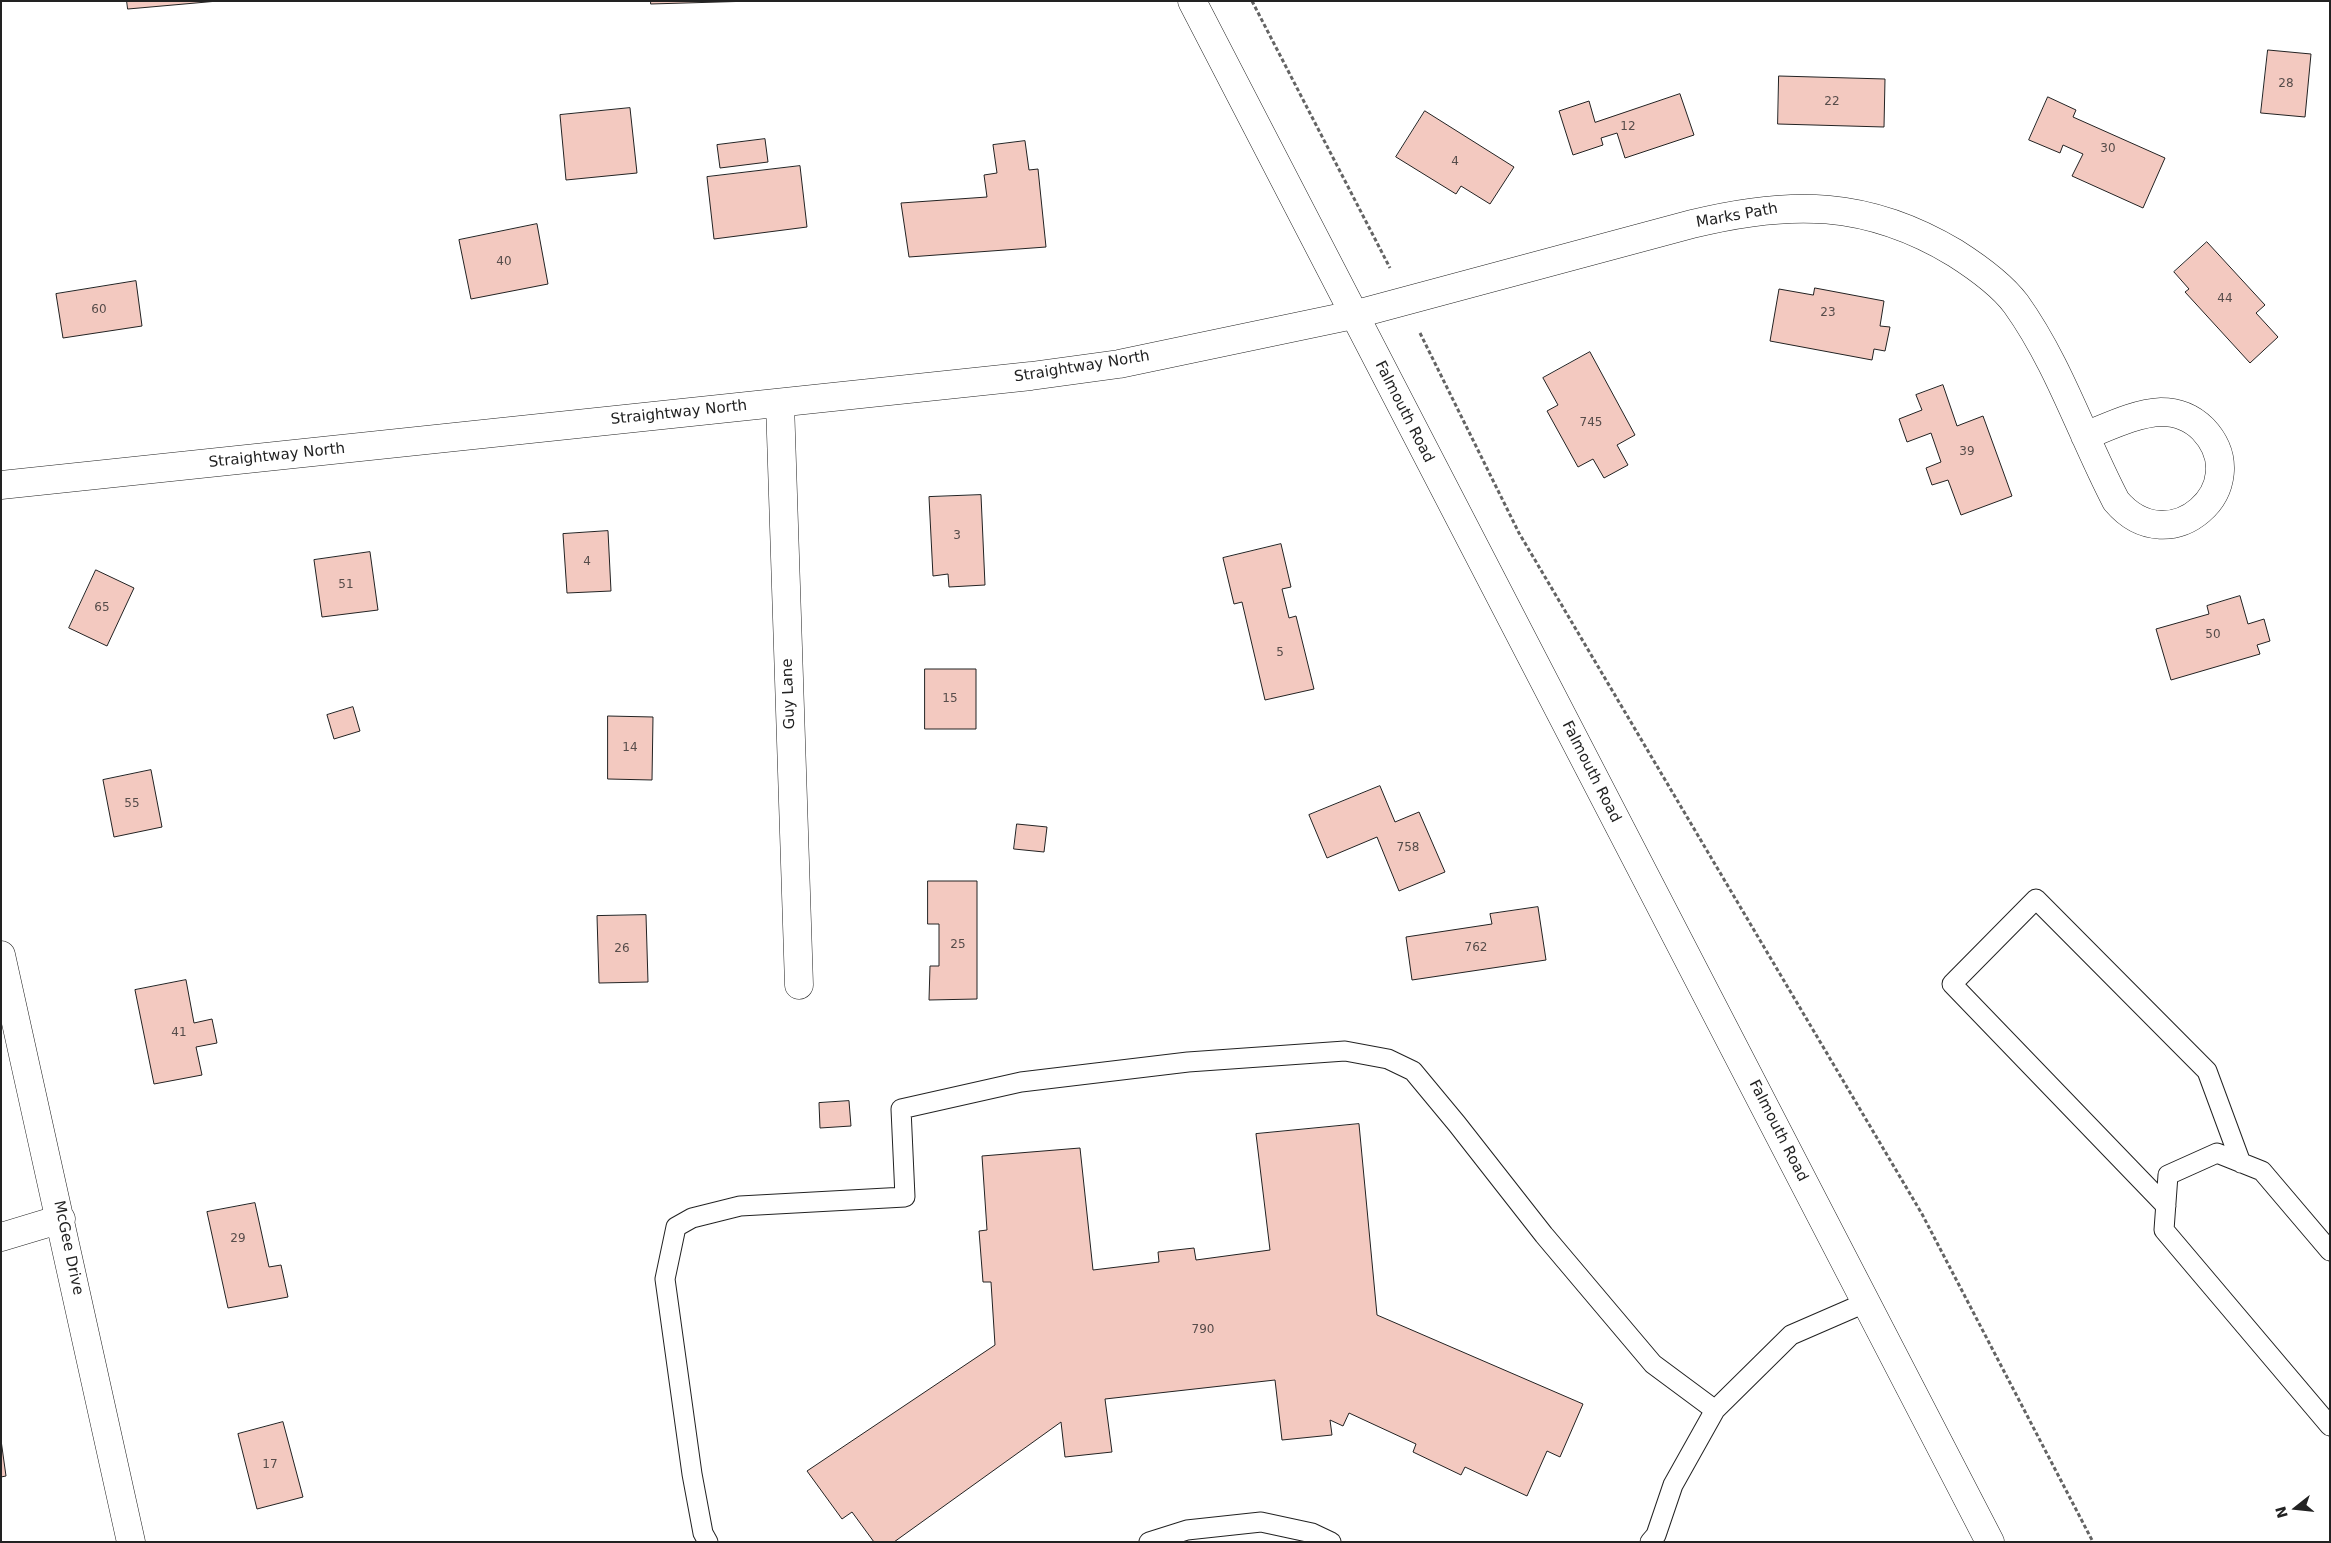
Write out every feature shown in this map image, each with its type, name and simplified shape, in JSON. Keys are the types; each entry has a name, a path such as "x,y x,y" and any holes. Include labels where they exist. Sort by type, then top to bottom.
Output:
{"street":[{"name":"Falmouth Road","path":"1192,1 1990,1542"},
{"name":"Marks Path","path":"1353,315 1729,215 1772,208 1814,208 1854,213 1890,221 1929,237 1991,279 2015,303 2037,338 2084,436 2116,501 2130,515 2148,523 2173,524 2196,514 2210,500 2218,481 2218,461 2212,442 2200,426 2182,416 2172,413 2152,413 2084,436"},
{"name":"Straightway North","path":"1,486 1031,376 1119,364 1353,315"},
{"name":"Guy Lane","path":"780,403 799,985"},
{"name":"McGee Drive","path":"1,955 131,1542"},
{"path":"1,1237 61,1219"}],"lane":[{"path":"2166,1206 1952,984 2036,898 2207,1071 2241,1163"},
{"path":"708,1542 702,1533 692,1474 665,1278 676,1227 692,1218 740,1206 906,1197 901,1109 1021,1082 1188,1062 1345,1051 1388,1059 1413,1072 1457,1124 1544,1235 1653,1364 1715,1410"},
{"path":"2330,1251 2262,1171 2217,1153 2168,1175 2164,1230 2330,1426"},
{"path":"1650,1542 1656,1534 1674,1485 1715,1410 1791,1336 1866,1302"},
{"path":"1149,1542 1187,1530 1261,1522 1312,1534 1331,1542"}],"path":[{"path":"1252,1 1406,301 1427,350 1519,533 1922,1214 2093,1542"}],"building":[{"path":"127,1 218,1 128,9"},
{"path":"651,1 753,1 651,4"},
{"path":"2268,50 2311,54 2305,117 2261,113"},
{"path":"1779,76 1885,79 1884,127 1778,124"},
{"path":"1680,94 1694,135 1625,158 1617,133 1601,138 1603,145 1573,155 1559,111 1589,101 1595,122"},
{"path":"2048,97 2076,110 2073,117 2165,158 2143,208 2072,176 2083,154 2063,145 2060,153 2029,140"},
{"path":"630,108 637,173 566,180 560,115"},
{"path":"1425,111 1514,167 1490,204 1461,186 1456,194 1396,157"},
{"path":"765,139 768,162 720,168 717,145"},
{"path":"1025,141 1029,170 1038,169 1046,247 909,257 901,203 987,197 984,175 997,173 993,145"},
{"path":"800,166 807,227 714,239 707,177"},
{"path":"537,224 548,284 471,299 459,240"},
{"path":"2207,242 2265,305 2256,313 2278,337 2250,363 2185,292 2189,289 2174,272"},
{"path":"136,281 142,326 63,338 56,294"},
{"path":"1815,288 1884,301 1880,326 1890,327 1885,351 1874,349 1872,360 1770,341 1779,289 1813,295"},
{"path":"1590,352 1635,435 1617,445 1628,465 1604,478 1593,459 1578,467 1547,411 1558,405 1543,378"},
{"path":"1943,385 1957,426 1983,416 2012,496 1961,515 1948,480 1932,485 1926,468 1941,462 1931,433 1907,442 1899,419 1922,410 1916,395"},
{"path":"981,495 985,585 949,587 948,574 933,576 929,497"},
{"path":"608,531 611,591 567,593 563,534"},
{"path":"1281,544 1291,587 1282,589 1289,618 1296,616 1314,689 1265,700 1242,602 1234,604 1223,558"},
{"path":"370,552 378,610 322,617 314,560"},
{"path":"96,570 134,588 107,646 69,628"},
{"path":"2240,596 2248,624 2264,619 2270,641 2257,645 2260,654 2171,680 2156,629 2209,614 2207,606"},
{"path":"925,669 976,669 976,729 925,729"},
{"path":"353,707 360,731 334,739 327,715"},
{"path":"608,716 653,717 652,780 608,779"},
{"path":"151,770 162,827 114,837 103,780"},
{"path":"1380,786 1395,822 1419,812 1445,872 1399,891 1377,837 1327,858 1309,815"},
{"path":"1017,824 1047,827 1044,852 1014,849"},
{"path":"928,881 977,881 977,999 929,1000 930,966 939,966 939,924 928,924"},
{"path":"1538,907 1546,960 1412,980 1406,937 1492,924 1490,914"},
{"path":"646,915 648,982 599,983 597,916"},
{"path":"186,980 194,1023 212,1019 217,1043 196,1047 202,1075 154,1084 135,990"},
{"path":"849,1101 851,1126 820,1128 819,1103"},
{"path":"1359,1124 1377,1315 1583,1404 1560,1457 1547,1451 1527,1496 1465,1467 1461,1475 1413,1452 1416,1444 1349,1413 1343,1426 1330,1420 1332,1435 1282,1440 1275,1380 1105,1399 1112,1452 1065,1457 1061,1422 894,1542 874,1542 852,1512 842,1519 807,1471 995,1345 991,1282 983,1282 979,1231 987,1230 982,1156 1080,1148 1093,1270 1159,1262 1158,1252 1194,1248 1196,1260 1270,1250 1256,1134"},
{"path":"255,1203 269,1267 281,1265 288,1297 228,1308 207,1212"},
{"path":"283,1422 303,1497 257,1509 238,1434"},
{"path":"1,1440 6,1476 1,1477"}]}
